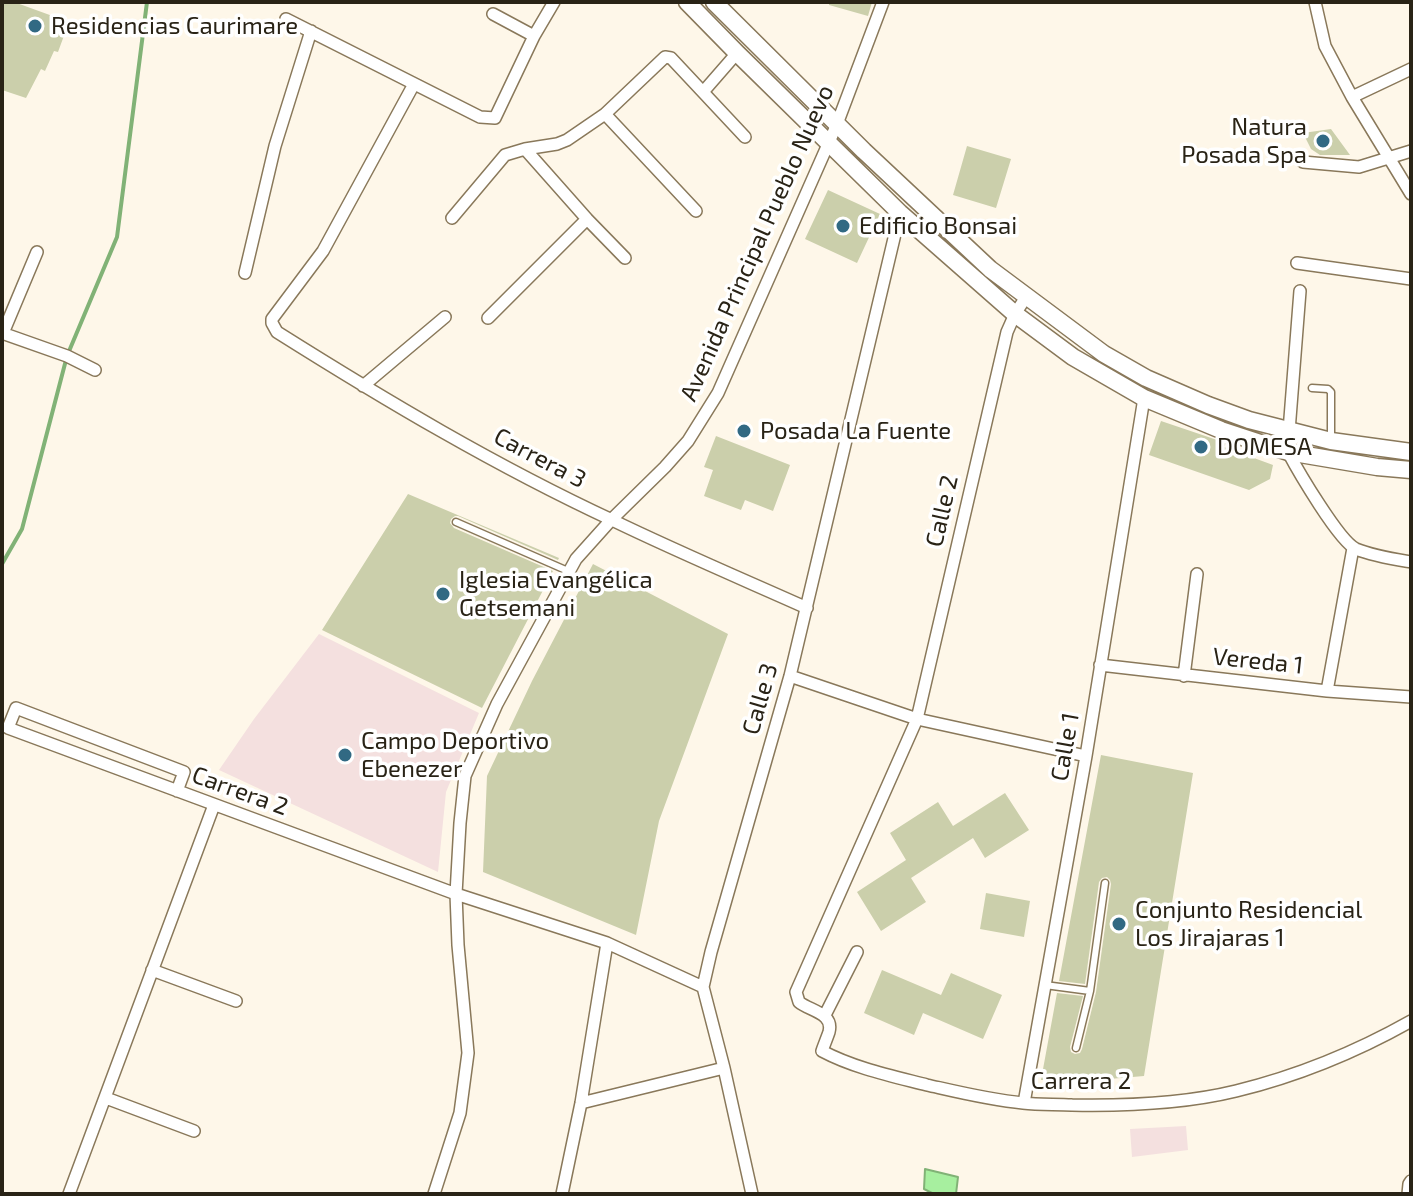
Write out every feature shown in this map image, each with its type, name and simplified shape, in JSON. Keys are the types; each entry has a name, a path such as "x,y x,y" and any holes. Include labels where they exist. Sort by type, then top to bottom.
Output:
{"street":[{"path":"286,19 480,117 495,118 534,36 554,2"},
{"path":"687,2 900,213 1015,314 1073,357 1144,398 1221,430 1288,452 1411,470"},
{"path":"714,2 990,269 1104,354 1146,378 1249,420 1331,441 1411,452"},
{"name":"Avenida Principal Pueblo Nuevo","path":"434,1194 460,1113 468,1053 456,894 465,776 497,704 568,571 611,520 688,441 718,393 837,124 883,2"},
{"path":"1315,2 1325,46 1411,194"},
{"path":"493,14 534,36"},
{"path":"245,273 275,146 311,31"},
{"path":"703,92 737,53"},
{"path":"452,218 505,155 557,144 605,114 665,57 671,58 745,137"},
{"path":"1352,97 1411,69"},
{"name":"Carrera 3","path":"414,84 323,251 272,319 273,327 363,386 526,476 611,520 807,608"},
{"path":"605,114 696,211"},
{"path":"525,149 625,258"},
{"path":"1303,162 1359,167 1411,151"},
{"name":"Calle 3","path":"752,1194 703,987 790,676 900,213"},
{"path":"488,318 587,219"},
{"path":"37,252 2,333 67,356 95,370"},
{"path":"1297,263 1411,279"},
{"path":"1289,431 1300,291"},
{"name":"Calle 2","path":"825,1015 799,1002 796,992 917,719 1007,332 1026,297"},
{"path":"363,386 445,317"},
{"name":"Calle 1","path":"1024,1103 1086,756 1144,398"},
{"path":"1288,452 1334,525 1353,548 1411,562"},
{"path":"1327,691 1353,548"},
{"path":"1184,676 1197,574"},
{"name":"Vereda 1","path":"1100,665 1327,691 1411,697"},
{"path":"790,676 917,719 1086,756"},
{"name":"Carrera 2","path":"177,791 184,772 16,708 8,728 214,805 456,894 607,943 703,987"},
{"path":"69,1194 214,805"},
{"path":"562,1194 581,1103 607,943"},
{"path":"825,1015 857,952"},
{"path":"152,970 236,1001"},
{"name":"Carrera 2","path":"825,1015 830,1029 822,1051 836,1059 964,1094 1024,1103 1106,1106 1167,1102 1233,1092 1278,1080 1336,1059 1411,1021"},
{"path":"581,1103 724,1068"},
{"path":"106,1098 194,1131"},
{"path":"1408,1194 1411,1181"}],"lane":[{"path":"1312,388 1331,392 1331,441"},
{"path":"456,522 568,571"},
{"path":"1076,1048 1090,991 1105,883"},
{"path":"1045,985 1090,991"}],"shaded area":[{"name":"Campo Deportivo Ebenezer","path":"319,634 479,713 446,792 438,872 219,770"},
{"path":"1186,1126 1188,1150 1132,1157 1130,1129"},
{"path":"925,1169 958,1177 956,1194 934,1194 924,1189"}],"building":[{"path":"2,2 14,2 69,22 58,52 54,51 45,71 41,69 26,98 2,90"},
{"path":"829,2 872,2 868,16 829,5"},
{"name":"Natura Posada Spa","path":"1331,129 1350,155 1320,155 1311,149 1303,133"},
{"path":"967,146 1011,159 996,208 953,195"},
{"name":"Edificio Bonsai","path":"828,190 880,214 857,263 805,239"},
{"path":"1161,421 1226,443 1224,447 1273,465 1270,479 1249,490 1149,455"},
{"path":"716,436 790,465 773,511 745,500 741,510 704,496 713,470 704,467"},
{"name":"Iglesia Evangélica Getsemani","path":"408,494 559,558 458,516 451,519 454,528 553,571 482,708 322,630"},
{"path":"593,564 728,634 659,821 636,935 483,872 487,776"},
{"name":"Conjunto Residencial Los Jirajaras 1","path":"1101,755 1193,773 1144,1076 1041,1080 1057,993 1083,996 1070,1047 1075,1054 1082,1049 1096,992 1111,884 1107,877 1099,882 1085,984 1059,981"},
{"path":"1005,793 1029,830 985,858 973,838 911,878 926,902 881,931 857,892 906,860 890,833 938,802 953,826"},
{"path":"986,893 1030,901 1024,937 980,929"},
{"path":"882,970 941,995 951,973 1002,995 983,1039 923,1013 914,1035 864,1013"}],"waterway":[{"path":"2,564 22,529 67,356 117,237 147,2"}],"place":[{"name":"Residencias Caurimare","path":"35,26"},
{"name":"Natura Posada Spa","path":"1323,141"},
{"name":"Edificio Bonsai","path":"843,226"},
{"name":"Posada La Fuente","path":"744,431"},
{"name":"DOMESA","path":"1201,447"},
{"name":"Iglesia Evangélica Getsemani","path":"443,594"},
{"name":"Campo Deportivo Ebenezer","path":"345,755"},
{"name":"Conjunto Residencial Los Jirajaras 1","path":"1119,924"}]}
